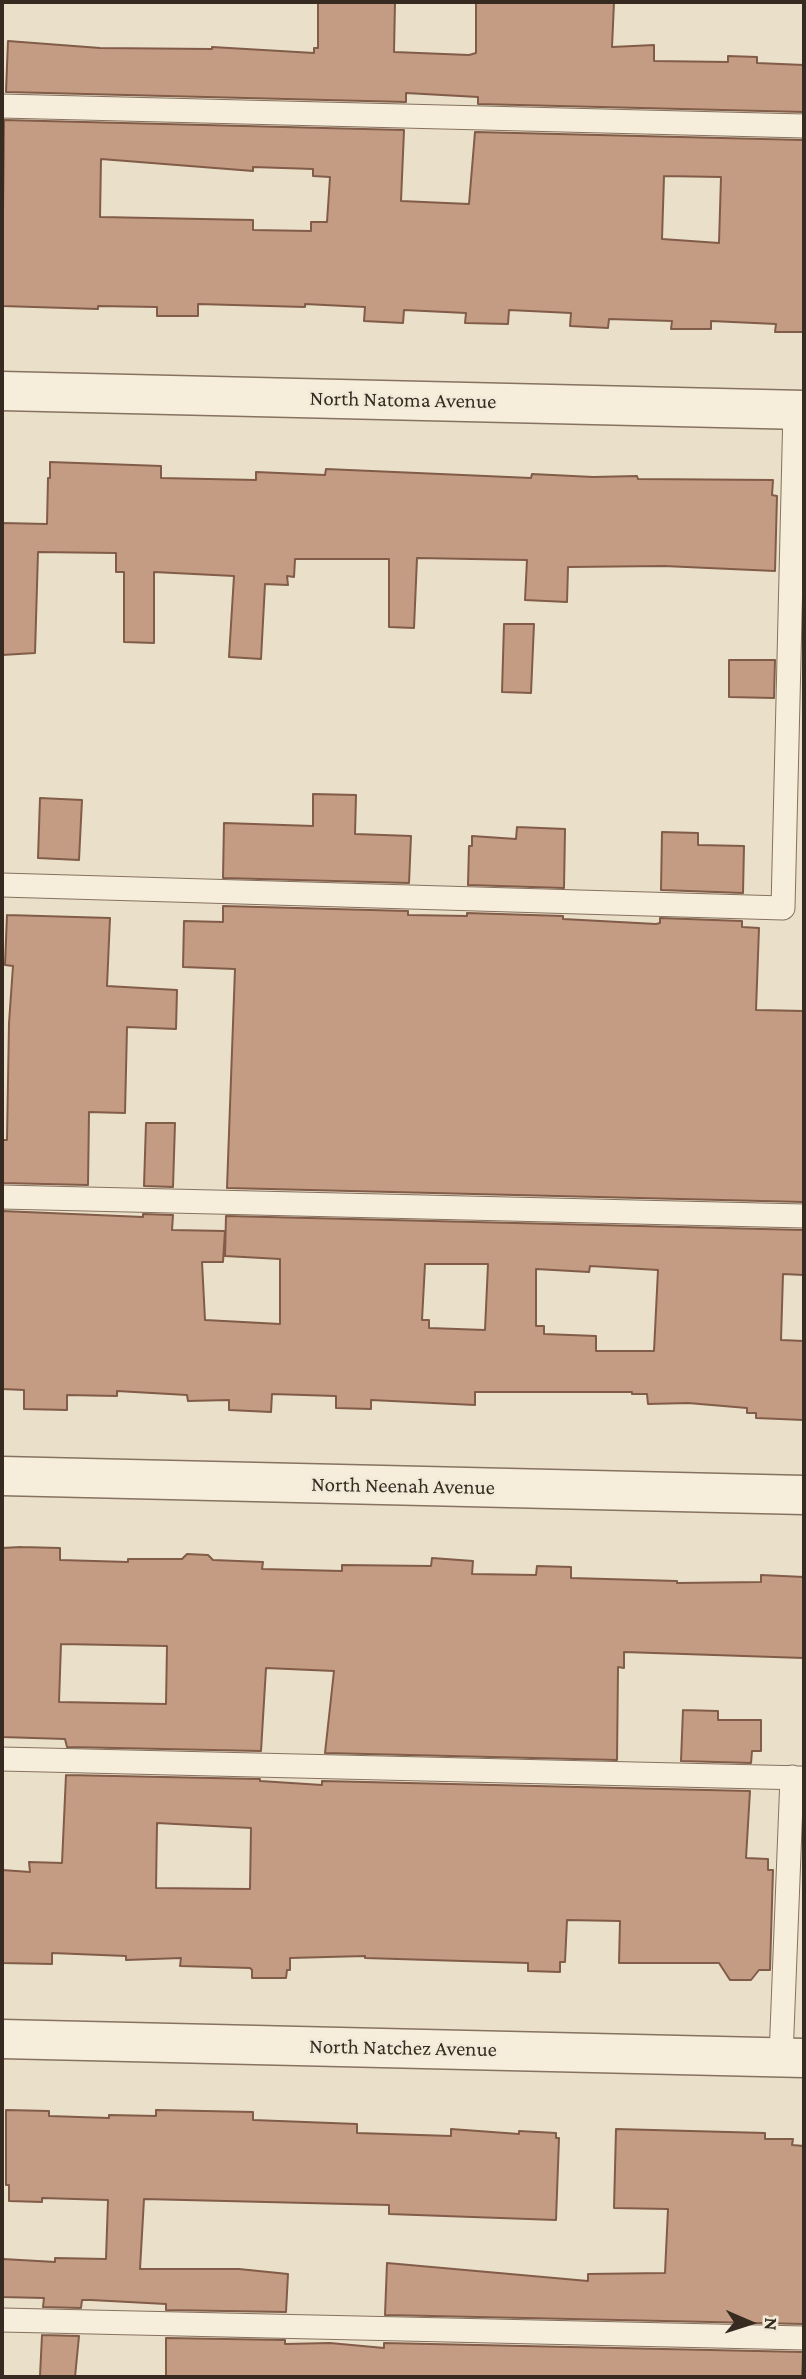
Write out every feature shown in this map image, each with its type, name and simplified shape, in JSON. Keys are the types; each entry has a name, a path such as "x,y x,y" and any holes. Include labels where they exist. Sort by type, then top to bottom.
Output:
{"street":[{"name":"North Natoma Avenue","path":"2,391 800,410"},
{"name":"North Neenah Avenue","path":"2,1476 804,1495"},
{"name":"North Natchez Avenue","path":"2,2039 793,2058"}],"lane":[{"path":"2,106 804,126"},
{"path":"2,885 783,908 800,410"},
{"path":"2,1197 804,1216"},
{"path":"2,1759 798,1777 793,2058"},
{"path":"2,2320 804,2338"}],"building":[{"path":"318,2 395,2 394,52 469,55 476,53 476,2 614,2 612,47 654,45 654,61 728,62 728,56 757,57 757,63 804,65 804,112 478,104 478,97 406,93 406,102 6,92 8,41 100,48 212,47 314,53 314,48 318,48"},
{"path":"4,120 404,130 401,201 469,204 475,132 804,140 804,332 775,332 776,324 711,321 711,329 671,329 672,321 609,319 608,328 570,326 571,313 509,310 508,324 465,323 466,313 404,310 403,323 364,321 365,307 305,304 305,307 198,304 198,316 157,316 157,307 98,306 98,309 2,306","holes":["101,159 253,171 253,167 313,169 313,176 330,177 327,222 311,222 311,231 253,230 253,220 100,217","664,176 721,177 719,243 662,239"]},
{"path":"50,462 161,466 161,478 256,480 256,472 325,475 326,469 531,478 532,474 637,476 638,479 773,480 772,495 777,496 775,571 664,566 568,567 567,602 525,600 527,560 417,558 414,628 389,627 389,559 295,559 294,577 287,576 288,585 265,584 261,659 229,657 234,576 154,572 154,643 124,642 124,572 116,572 116,553 38,552 35,653 2,655 2,523 47,524"},
{"path":"504,624 534,624 531,693 502,692"},
{"path":"729,660 775,660 774,698 729,697"},
{"path":"313,794 356,795 355,834 411,836 409,883 223,878 224,823 313,826"},
{"path":"40,798 82,800 79,860 38,858"},
{"path":"517,827 565,829 564,888 468,885 469,846 472,846 472,836 516,839"},
{"path":"662,832 698,833 698,845 744,846 743,893 661,890"},
{"path":"223,906 408,911 408,915 467,916 467,913 563,916 563,919 656,924 660,923 660,918 742,921 742,927 759,928 756,1010 804,1011 804,1202 227,1188 235,969 183,967 184,921 223,922"},
{"path":"7,915 110,918 107,986 177,990 176,1029 127,1027 125,1113 89,1112 88,1185 2,1183 2,1140 7,1140 13,966 5,965"},
{"path":"146,1123 175,1123 173,1187 144,1186"},
{"path":"2,1211 143,1217 143,1214 173,1215 172,1230 225,1231 223,1262 202,1262 205,1320 280,1324 280,1259 225,1256 226,1216 804,1230 804,1275 783,1274 781,1340 804,1341 804,1420 756,1418 756,1413 747,1413 747,1408 688,1403 648,1404 647,1394 632,1392 475,1392 475,1405 371,1400 371,1409 336,1408 336,1396 272,1394 271,1412 229,1410 229,1400 188,1401 187,1395 117,1391 117,1396 67,1395 67,1410 24,1409 24,1390 2,1389","holes":["425,1264 488,1264 485,1330 429,1328 429,1320 422,1320","590,1266 658,1270 654,1351 596,1351 596,1336 544,1334 544,1326 536,1326 536,1269 589,1272"]},
{"path":"2,1548 60,1548 60,1560 128,1562 128,1559 182,1559 187,1554 208,1555 213,1560 263,1562 262,1569 342,1571 342,1565 431,1566 432,1558 473,1561 472,1574 536,1575 537,1566 571,1567 571,1578 677,1583 761,1582 761,1575 804,1577 804,1658 624,1652 624,1668 618,1667 617,1760 325,1753 334,1671 266,1668 261,1751 67,1747 65,1739 2,1737","holes":["61,1644 167,1646 166,1704 59,1702"]},
{"path":"683,1710 718,1711 718,1720 761,1720 761,1751 752,1751 751,1763 681,1761"},
{"path":"66,1775 260,1779 322,1785 322,1781 750,1791 746,1858 768,1859 768,1870 773,1870 770,1970 759,1970 751,1980 730,1980 719,1963 619,1963 620,1921 567,1920 565,1962 560,1962 560,1972 528,1971 528,1963 365,1956 290,1958 290,1970 287,1970 286,1978 252,1978 250,1968 180,1966 181,1958 126,1960 126,1956 52,1953 52,1964 2,1963 2,1870 30,1872 29,1862 62,1863","holes":["157,1823 251,1828 250,1889 156,1888"]},
{"path":"6,2110 49,2111 49,2116 109,2118 109,2115 156,2116 156,2110 253,2112 253,2120 357,2124 357,2133 451,2136 451,2129 519,2134 519,2131 556,2133 556,2138 559,2138 556,2220 389,2214 389,2205 144,2199 140,2269 239,2269 288,2274 286,2312 166,2310 166,2304 91,2300 82,2300 81,2308 43,2307 44,2298 2,2297 3,2259 55,2262 55,2258 106,2259 108,2200 42,2198 42,2202 9,2201 9,2185 6,2185"},
{"path":"616,2129 765,2133 765,2139 793,2139 792,2145 804,2146 804,2324 385,2315 387,2263 588,2281 588,2274 665,2273 668,2209 614,2208"},
{"path":"42,2335 79,2336 75,2377 40,2376"},
{"path":"166,2338 285,2340 285,2344 330,2343 384,2348 384,2343 803,2352 802,2377 166,2377"}]}
